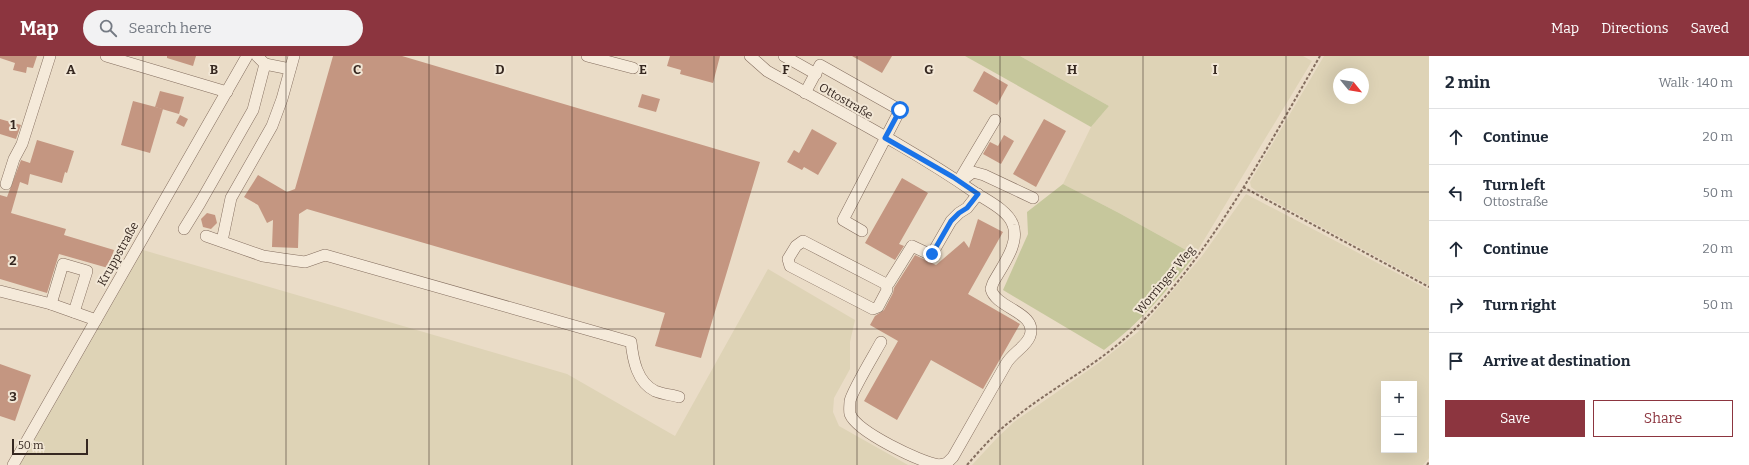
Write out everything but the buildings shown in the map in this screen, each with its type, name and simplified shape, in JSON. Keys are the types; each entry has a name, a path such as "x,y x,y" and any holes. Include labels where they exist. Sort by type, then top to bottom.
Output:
{"street":[{"path":"6,184 12,163 22,144 50,56"},
{"path":"106,56 227,92"},
{"name":"Kruppstraße","path":"13,465 247,56"},
{"path":"222,241 231,198 272,126 282,99 294,56"},
{"path":"587,56 633,68"},
{"path":"784,56 816,74"},
{"name":"Ottostraße","path":"754,58 767,71 957,180 998,208 1008,217 1013,225 1015,241 993,283 991,290 996,299 1026,319 1030,324 1030,335 1026,342 1011,356 953,457 947,463 939,465"},
{"path":"184,229 253,110 261,60 290,70"},
{"path":"805,93 820,65 900,110 843,220 862,231"},
{"path":"957,180 995,120"},
{"path":"957,180 973,172 984,175 1033,198"},
{"path":"886,284 890,282 912,246 932,254 951,221 967,208 978,194"},
{"path":"206,236 263,256 305,262 325,255 631,342 634,362 641,378 654,390 679,397"},
{"path":"804,241 886,284 887,290 878,307 873,309 790,266 788,259 796,246 804,241"},
{"path":"51,304 63,264 87,271 74,312"},
{"path":"0,291 51,304 96,320"},
{"path":"882,342 850,400 850,414 860,427 873,436 928,464 939,465"}],"path":[{"name":"Worringer Weg","path":"967,465 982,447 1012,420 1098,359 1135,330 1191,267 1212,237 1243,187 1320,56"},
{"path":"1243,187 1429,288"}],"shaded area":[{"path":"1020,56 1303,56 1312,61 1195,255 1063,184 1091,127 1109,106"},
{"path":"1324,56 1429,56 1429,285 1262,195 1251,187 1250,182"},
{"path":"1246,194 1429,290 1429,458 1423,465 972,465 1014,422 1100,362 1138,332 1202,256"},
{"path":"143,250 567,374 675,436 768,269 855,320 850,342 850,369 834,398 833,412 839,426 908,465 20,465"}],"green space":[{"path":"965,56 1020,56 1109,106 1091,127"},
{"path":"1063,184 1195,255 1153,306 1130,329 1104,350 1003,290 1028,234 1027,212"}],"route":[{"path":"900,110 885,138 953,177 978,194 967,208 951,221 932,254"}]}
